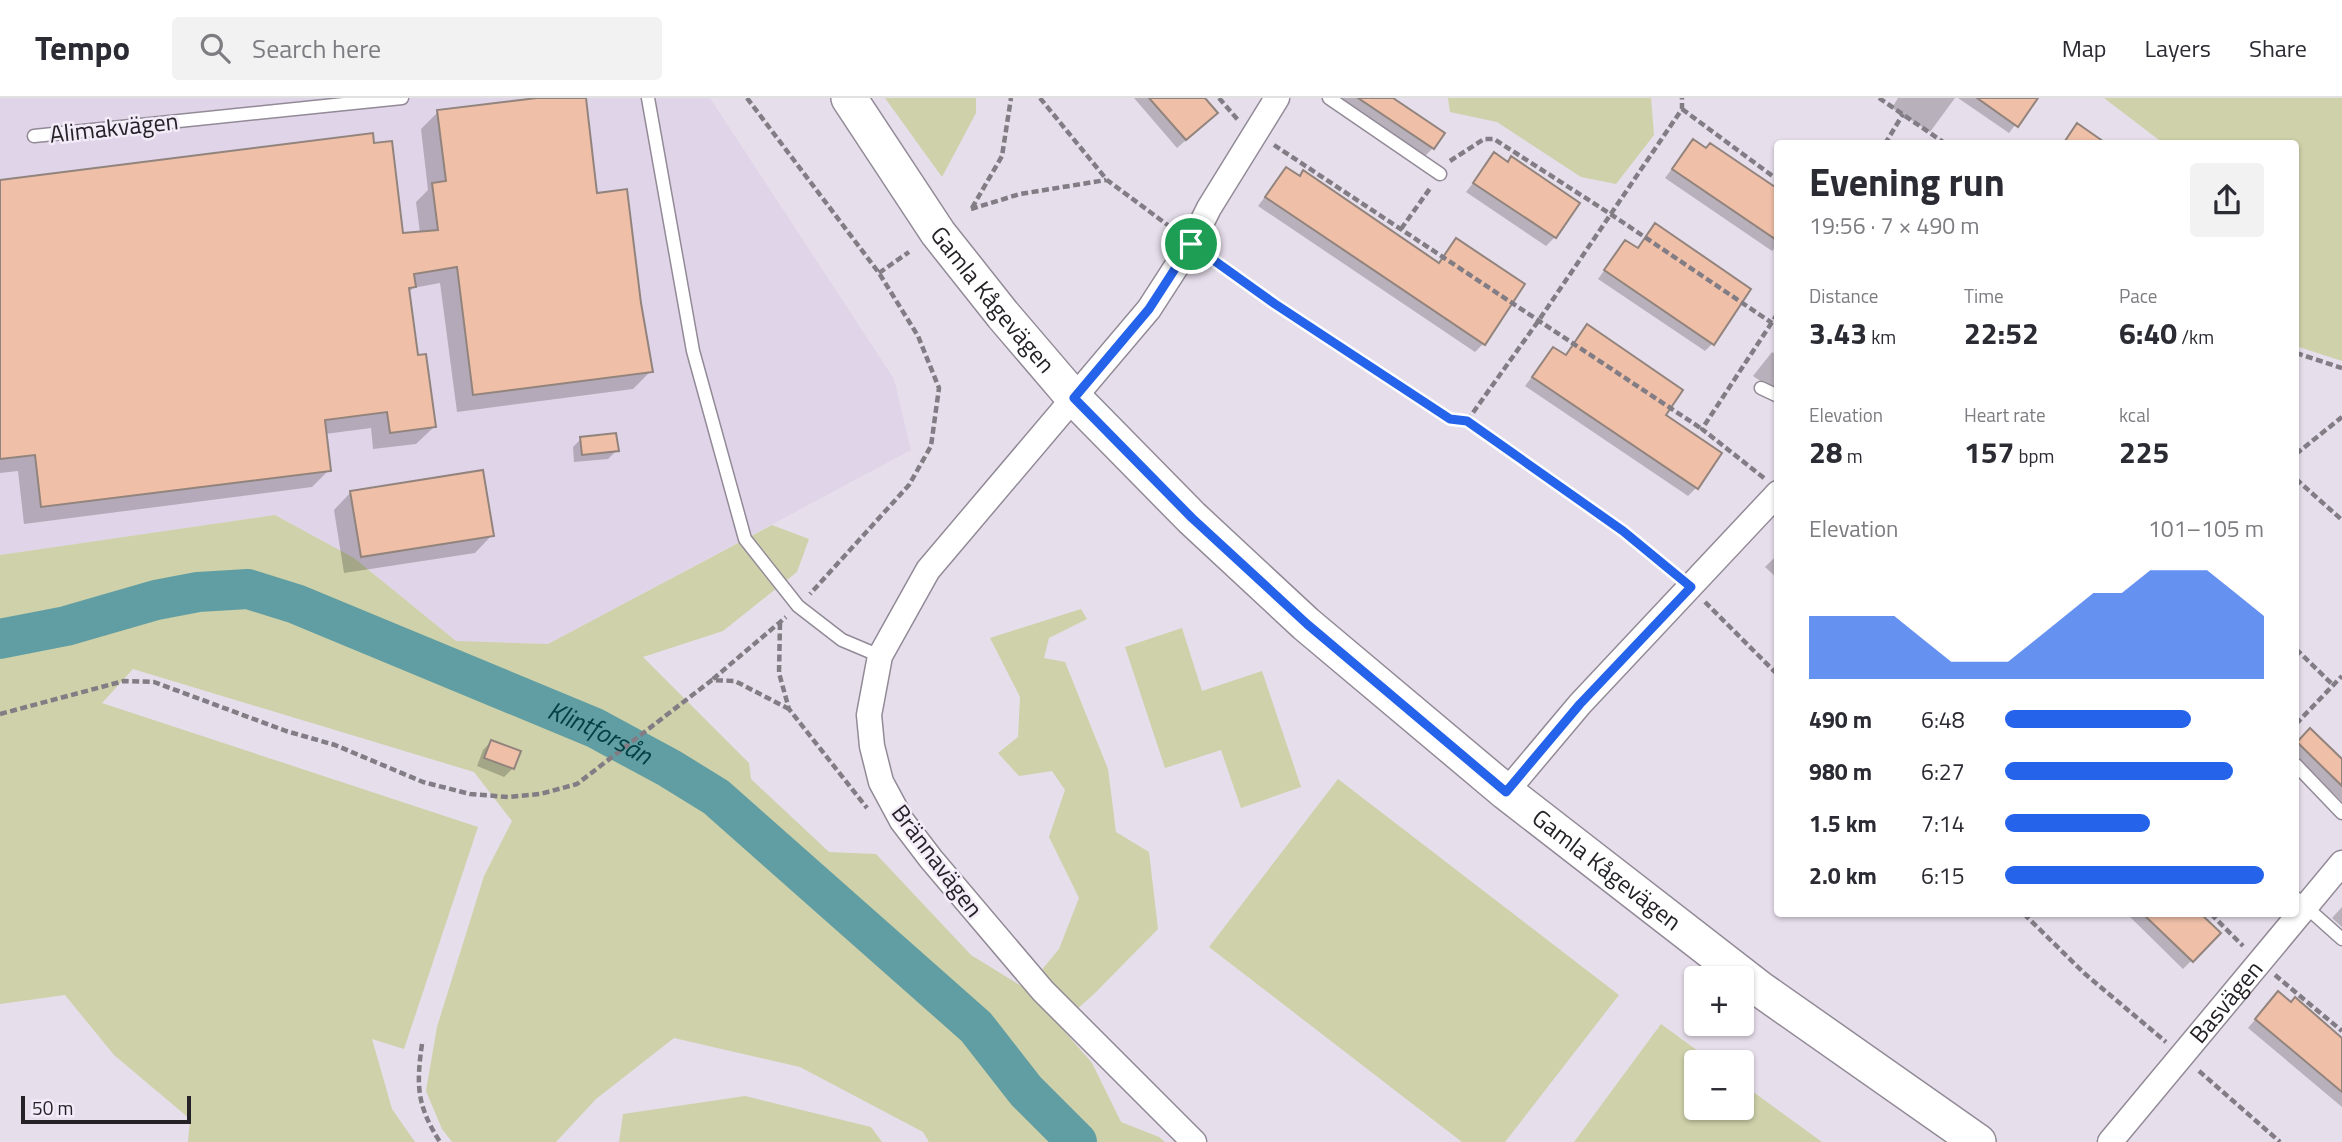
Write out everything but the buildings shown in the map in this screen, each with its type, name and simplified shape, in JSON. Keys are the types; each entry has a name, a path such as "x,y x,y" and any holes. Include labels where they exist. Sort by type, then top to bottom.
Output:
{"street":[{"name":"Gamla Kågevägen","path":"849,98 938,233 1003,315 1074,398 1192,518 1307,624 1506,792 1759,989 1978,1142"},
{"name":"Brännavägen","path":"1194,1142 1043,991 902,821 881,782 872,746 869,715 880,656 928,570 1149,309 1191,244 1209,208 1277,98"},
{"path":"1506,792 1580,704 1774,498"},
{"name":"Basvägen","path":"2300,903 2342,863"},
{"name":"Basvägen","path":"2110,1142 2259,962 2290,917"}],"lane":[{"name":"Alimakvägen","path":"34,136 402,98"},
{"path":"648,98 693,351 745,539 798,606 842,640 880,656"},
{"path":"1329,98 1440,174"},
{"path":"1761,388 1774,394"},
{"path":"2299,768 2342,813"},
{"path":"2300,903 2342,939"}],"path":[{"path":"747,98 879,273 918,336 939,388 931,446 909,485 813,591"},
{"path":"1011,98 1002,156 971,209 1020,194 1107,180"},
{"path":"1040,98 1107,180 1275,304 1450,419 1467,421 1623,531 1691,587 1774,671"},
{"path":"1467,421 1612,215 1682,109 1682,98"},
{"path":"1879,98 1940,140"},
{"path":"1682,109 1774,177"},
{"path":"1887,140 1903,114"},
{"path":"1255,133 1702,429 1774,488"},
{"path":"1401,229 1449,162 1484,139 1494,139 1772,323"},
{"path":"879,273 909,252"},
{"path":"1702,429 1774,320"},
{"path":"2299,354 2342,368"},
{"path":"2299,452 2342,417"},
{"path":"2299,482 2342,520"},
{"path":"0,714 124,681 153,682 274,727 335,745 423,782 470,794 508,797 540,794 578,783 682,704 780,623 779,673 789,709 735,681 712,680"},
{"path":"2299,652 2333,685"},
{"path":"2299,721 2342,676"},
{"path":"2027,917 2084,973 2280,1142"},
{"path":"2214,917 2259,962 2342,1031"},
{"path":"422,1044 418,1095 426,1119 440,1142"}],"shaded area":[{"path":"0,98 710,98 894,379 911,450 548,644 456,641 354,558 275,515 0,555"}],"green space":[{"path":"885,98 976,98 976,113 942,177"},
{"path":"1448,98 1651,98 1654,135 1616,184 1581,177 1497,122 1450,112"},
{"path":"2104,98 2342,98 2342,361 2299,347 2299,140 2159,140"},
{"path":"275,515 354,558 456,641 548,644 772,525 809,539 797,572 723,631 643,657 749,763 751,779 829,852 876,854 971,955 1026,989 1059,949 1079,898 1049,837 1065,790 1052,771 1019,776 998,753 1018,737 1020,697 990,638 1081,609 1087,619 1049,638 1044,658 1065,662 1108,769 1116,832 1149,852 1158,929 1093,995 1059,1025 1092,1063 1121,1122 1165,1142 929,1142 923,1132 800,1067 674,1038 596,1099 556,1142 452,1142 442,1129 426,1091 437,1027 484,876 512,821 474,772 133,669 102,703 478,827 404,1049 372,1039 392,1109 415,1142 188,1142 190,1119 114,1055 65,995 0,1004 0,555"},
{"path":"1182,628 1202,691 1262,671 1301,787 1241,808 1221,750 1165,768 1125,647"},
{"path":"1338,779 1619,995 1505,1142 1462,1142 1209,947"},
{"path":"1661,1024 1697,1050 1684,1050 1684,1120 1754,1120 1754,1092 1822,1142 1574,1142"},
{"path":"745,1096 871,1127 882,1142 619,1142 623,1114"}],"waterway":[{"name":"Klintforsån","path":"0,639 66,626 156,600 198,592 248,589 296,604 595,728 716,797 976,1027 1026,1091 1077,1142"}],"route":[{"path":"1191,244 1275,304 1450,419 1467,421 1623,531 1691,587 1580,704 1506,792 1307,624 1192,518 1074,398 1149,309 1191,244"}]}
